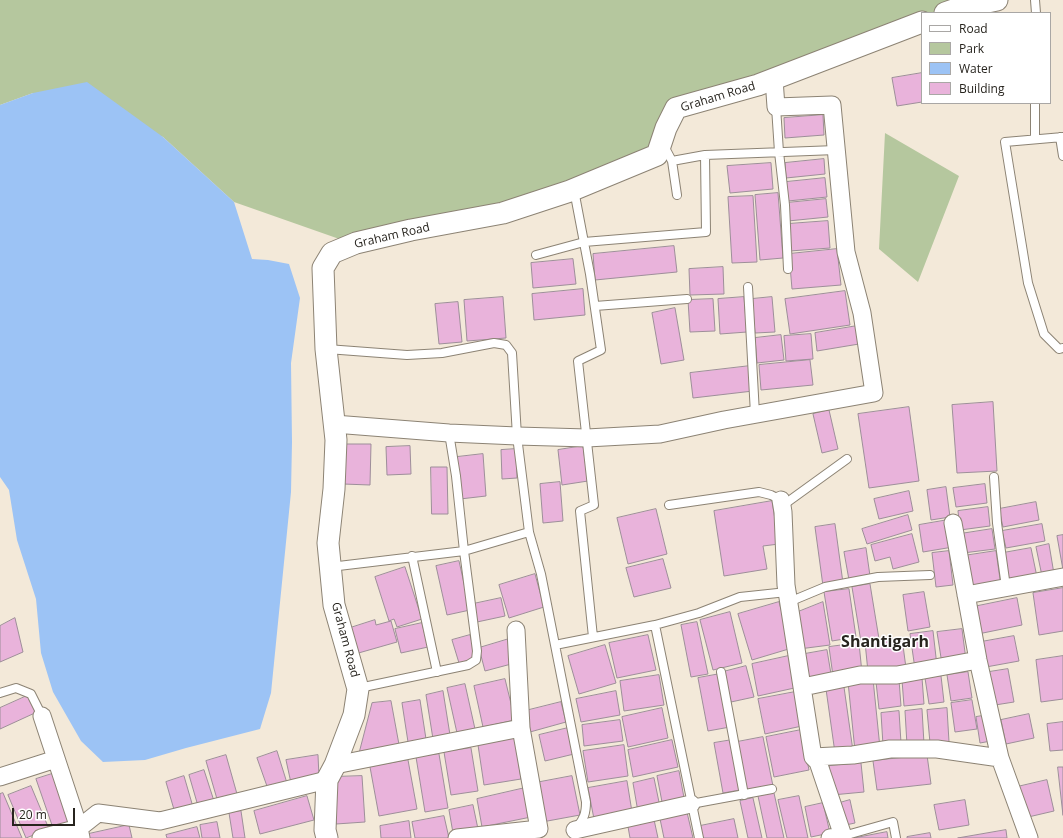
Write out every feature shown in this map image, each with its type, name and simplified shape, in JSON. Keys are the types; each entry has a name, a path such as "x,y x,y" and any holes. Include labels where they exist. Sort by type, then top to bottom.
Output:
{"street":[{"path":"949,12 959,8 997,0"},
{"name":"Graham Road","path":"326,838 325,830 331,772 354,715 358,689 334,605 328,543 334,489 336,440 326,349 323,268 332,253 356,243 411,230 503,213 574,189 657,155 666,128 676,108 758,85 921,22"},
{"path":"334,424 448,433 516,436 586,438 660,434 755,414 874,393 862,313 846,252 832,106 776,107 774,79"},
{"path":"782,503 788,597 813,757 818,762 839,837"},
{"path":"953,523 978,660 1000,758 1029,838"},
{"path":"966,595 1006,586 1063,577"},
{"path":"457,838 540,829 520,728 516,630"},
{"path":"803,687 860,674 897,674 978,660"},
{"path":"42,716 80,833"},
{"path":"41,838 80,833 98,813 160,821 331,772 520,728"},
{"path":"813,757 853,755 890,750 937,749 1000,758"},
{"path":"0,776 56,760"},
{"path":"574,834 691,804"}],"lane":[{"path":"1035,0 1036,12"},
{"path":"1035,104 1035,139"},
{"path":"776,107 785,205 788,269"},
{"path":"1063,156 1062,137 1005,142 1028,283 1044,334 1059,349 1063,348"},
{"path":"661,142 672,161 677,195"},
{"path":"672,161 705,155 836,150"},
{"path":"536,255 584,242 706,232 705,155"},
{"path":"574,189 595,306 601,350 578,361 594,505 580,511 593,637"},
{"path":"748,287 755,414"},
{"path":"595,306 687,299"},
{"path":"326,349 407,355 442,353 494,343 506,346 512,353 516,436 530,532 541,574 586,802 586,812 574,834"},
{"path":"358,689 468,665 476,660 478,656 456,476 448,433"},
{"path":"669,505 759,492 771,495 782,503 847,459"},
{"path":"994,477 997,523 1006,586"},
{"path":"330,567 412,556 464,551 530,532"},
{"path":"412,556 437,672"},
{"path":"555,645 654,625 699,613 740,597 788,597 825,587 878,577 930,576"},
{"path":"654,625 699,838"},
{"path":"721,672 744,795"},
{"path":"0,693 16,688 31,694 42,716"},
{"path":"691,804 772,789"},
{"path":"839,837 893,822 896,838"}],"green space":[{"path":"0,0 1009,0 971,12 921,12 921,28 673,102 655,151 498,210 345,241 234,202 163,137 33,93 0,105"},
{"path":"885,133 959,176 918,282 879,249"}],"water":[{"path":"87,82 163,137 234,202 252,259 289,264 300,298 291,363 291,492 271,693 260,729 145,760 103,762 81,741 53,692 41,653 36,599 17,540 9,490 0,477 0,105 33,93"}],"building":[{"path":"921,73 921,102 897,106 892,78"},
{"path":"823,115 824,135 785,138 784,118"},
{"path":"824,159 825,174 786,178 785,163"},
{"path":"771,163 773,189 730,193 727,166"},
{"path":"825,178 827,197 788,201 786,182"},
{"path":"778,193 783,258 760,260 755,195"},
{"path":"753,196 757,262 732,263 728,197"},
{"path":"826,199 828,217 788,221 786,203"},
{"path":"828,221 830,248 790,251 788,224"},
{"path":"674,246 677,272 595,280 593,254"},
{"path":"837,249 841,285 792,289 789,254"},
{"path":"573,259 576,284 533,288 531,263"},
{"path":"723,267 724,294 690,295 689,269"},
{"path":"583,289 585,315 534,320 532,294"},
{"path":"845,291 850,325 790,334 785,299"},
{"path":"503,297 506,338 467,341 464,300"},
{"path":"744,297 747,332 720,334 718,299"},
{"path":"772,297 775,332 755,333 752,299"},
{"path":"713,299 715,331 690,332 688,300"},
{"path":"458,302 462,342 439,344 435,304"},
{"path":"675,308 684,360 661,364 652,313"},
{"path":"857,326 859,344 817,351 815,333"},
{"path":"811,334 813,359 786,361 784,336"},
{"path":"781,335 784,360 757,363 755,338"},
{"path":"810,360 813,385 761,390 759,365"},
{"path":"750,366 753,391 693,398 690,373"},
{"path":"993,402 997,471 957,473 952,405"},
{"path":"909,407 919,481 869,488 858,414"},
{"path":"829,410 838,449 822,453 813,414"},
{"path":"343,444 371,444 370,485 343,484"},
{"path":"410,446 411,474 387,475 386,447"},
{"path":"583,446 588,481 562,485 558,450"},
{"path":"516,449 517,478 502,479 501,450"},
{"path":"483,454 486,496 460,499 457,457"},
{"path":"431,467 447,467 448,514 432,514"},
{"path":"560,482 563,521 543,523 540,484"},
{"path":"985,484 987,503 956,507 953,488"},
{"path":"946,487 950,517 931,520 927,490"},
{"path":"909,491 913,511 879,519 874,499"},
{"path":"772,501 779,544 763,546 767,569 724,576 714,511"},
{"path":"1036,502 1039,520 1003,527 999,509"},
{"path":"988,507 990,526 960,530 958,511"},
{"path":"656,509 667,554 628,564 617,518"},
{"path":"908,515 912,530 867,544 862,529"},
{"path":"948,520 953,547 923,552 919,525"},
{"path":"835,524 843,583 823,586 815,527"},
{"path":"1042,524 1045,541 1006,548 1002,531"},
{"path":"992,529 995,549 963,553 960,534"},
{"path":"912,534 919,562 893,569 890,557 875,561 871,545"},
{"path":"1063,535 1063,570 1057,536"},
{"path":"1049,544 1054,574 1042,576 1036,547"},
{"path":"866,548 870,576 849,580 844,552"},
{"path":"1031,548 1037,577 1009,583 1003,553"},
{"path":"949,551 953,585 936,587 932,553"},
{"path":"996,551 1001,586 968,591 963,556"},
{"path":"663,559 671,588 634,597 626,568"},
{"path":"459,561 470,610 447,615 436,566"},
{"path":"405,567 422,619 397,627 394,619 389,621 375,577"},
{"path":"535,574 544,607 509,618 499,585"},
{"path":"870,584 879,639 861,642 852,587"},
{"path":"1063,588 1063,631 1039,635 1033,593"},
{"path":"849,589 856,637 832,641 824,592"},
{"path":"924,592 930,627 908,631 903,595"},
{"path":"501,598 505,616 477,622 473,604"},
{"path":"1017,598 1022,625 978,634 973,607"},
{"path":"779,602 792,648 752,660 738,614"},
{"path":"823,602 830,645 799,649 793,614"},
{"path":"730,612 742,663 713,670 700,620"},
{"path":"15,618 23,652 0,662 0,626"},
{"path":"375,620 376,625 391,621 397,642 355,654 347,629"},
{"path":"697,622 708,674 691,677 681,625"},
{"path":"422,623 428,647 401,653 395,629"},
{"path":"962,629 966,660 942,664 937,632"},
{"path":"933,631 937,666 915,669 910,634"},
{"path":"470,635 476,658 459,663 452,640"},
{"path":"648,635 656,670 617,678 609,643"},
{"path":"1014,636 1019,661 986,667 981,642"},
{"path":"902,638 906,668 868,672 865,642"},
{"path":"509,639 515,663 485,671 479,648"},
{"path":"859,643 862,673 833,676 829,647"},
{"path":"605,645 616,683 579,694 568,656"},
{"path":"827,650 831,674 803,680 799,655"},
{"path":"793,655 799,687 758,696 752,664"},
{"path":"1063,656 1063,699 1041,702 1036,660"},
{"path":"746,666 754,697 731,702 723,672"},
{"path":"1008,669 1014,702 995,705 989,672"},
{"path":"968,672 972,698 951,701 947,675"},
{"path":"720,674 730,727 708,731 698,678"},
{"path":"659,675 664,705 624,711 620,681"},
{"path":"941,676 944,702 929,704 925,678"},
{"path":"922,678 924,704 904,706 902,680"},
{"path":"505,679 515,720 483,727 474,686"},
{"path":"873,679 880,748 855,751 848,682"},
{"path":"843,680 853,751 835,753 825,682"},
{"path":"899,680 901,706 879,709 876,682"},
{"path":"465,684 475,729 457,733 447,688"},
{"path":"443,691 450,735 433,739 426,695"},
{"path":"616,691 620,715 581,722 576,699"},
{"path":"795,692 802,726 765,734 758,699"},
{"path":"29,695 37,712 0,729 0,708"},
{"path":"420,700 426,739 408,742 402,703"},
{"path":"972,700 977,729 955,732 951,703"},
{"path":"391,701 400,750 358,757 372,703"},
{"path":"561,702 566,722 530,732 525,711"},
{"path":"662,708 668,738 628,747 622,717"},
{"path":"947,708 949,742 930,743 927,710"},
{"path":"922,709 924,744 907,745 905,711"},
{"path":"899,711 901,743 883,745 881,713"},
{"path":"1029,714 1034,738 1006,744 1001,720"},
{"path":"988,715 991,741 980,743 976,717"},
{"path":"620,720 623,741 584,746 582,725"},
{"path":"1063,722 1063,750 1050,751 1047,724"},
{"path":"568,728 574,754 545,761 539,735"},
{"path":"801,730 809,770 774,777 766,737"},
{"path":"763,737 773,786 747,792 737,742"},
{"path":"515,738 521,779 484,785 478,745"},
{"path":"672,740 678,767 633,777 628,750"},
{"path":"732,740 740,790 723,793 714,743"},
{"path":"624,745 628,776 588,782 583,751"},
{"path":"471,748 478,791 451,795 444,752"},
{"path":"277,751 287,783 268,789 257,758"},
{"path":"439,754 448,808 425,812 416,757"},
{"path":"226,755 237,794 217,799 206,761"},
{"path":"318,755 319,777 291,783 286,760"},
{"path":"927,755 931,784 877,790 873,761"},
{"path":"408,760 417,809 379,816 370,767"},
{"path":"861,763 864,792 832,795 829,766"},
{"path":"1058,767 1063,767 1063,815"},
{"path":"204,770 214,801 198,806 189,775"},
{"path":"679,771 685,803 663,807 657,776"},
{"path":"55,773 72,821 53,828 36,779"},
{"path":"184,776 193,807 175,813 166,782"},
{"path":"362,776 365,822 336,824 333,777"},
{"path":"572,776 580,815 542,822 535,783"},
{"path":"654,778 660,807 638,812 633,783"},
{"path":"1047,780 1054,811 1024,818 1017,787"},
{"path":"627,781 632,812 594,819 588,788"},
{"path":"31,786 49,829 26,838 8,795"},
{"path":"525,788 531,817 482,827 477,799"},
{"path":"3,793 22,838 0,838 0,794"},
{"path":"774,793 784,838 767,838 758,796"},
{"path":"307,796 314,820 260,834 254,811"},
{"path":"799,796 808,838 787,838 778,800"},
{"path":"753,798 762,838 748,838 740,801"},
{"path":"850,800 855,823 841,826 836,804"},
{"path":"965,800 969,825 939,830 934,805"},
{"path":"823,803 830,833 811,837 805,807"},
{"path":"473,805 478,829 453,833 449,810"},
{"path":"686,808 693,838 664,838 659,814"},
{"path":"241,811 245,838 233,838 229,813"},
{"path":"653,815 658,838 630,838 627,821"},
{"path":"444,816 449,838 415,838 412,822"},
{"path":"734,819 738,838 703,838 700,826"},
{"path":"409,821 411,838 381,838 380,826"},
{"path":"217,822 220,838 202,838 200,825"},
{"path":"129,825 132,838 84,838 84,835"},
{"path":"197,827 200,838 167,838 166,835"},
{"path":"1006,830 1007,838 958,838"},
{"path":"887,832 888,838 854,838"},
{"path":"930,833 931,838 907,838 907,837"}],"district":[{"name":"Shantigarh","path":"885,642"}]}
